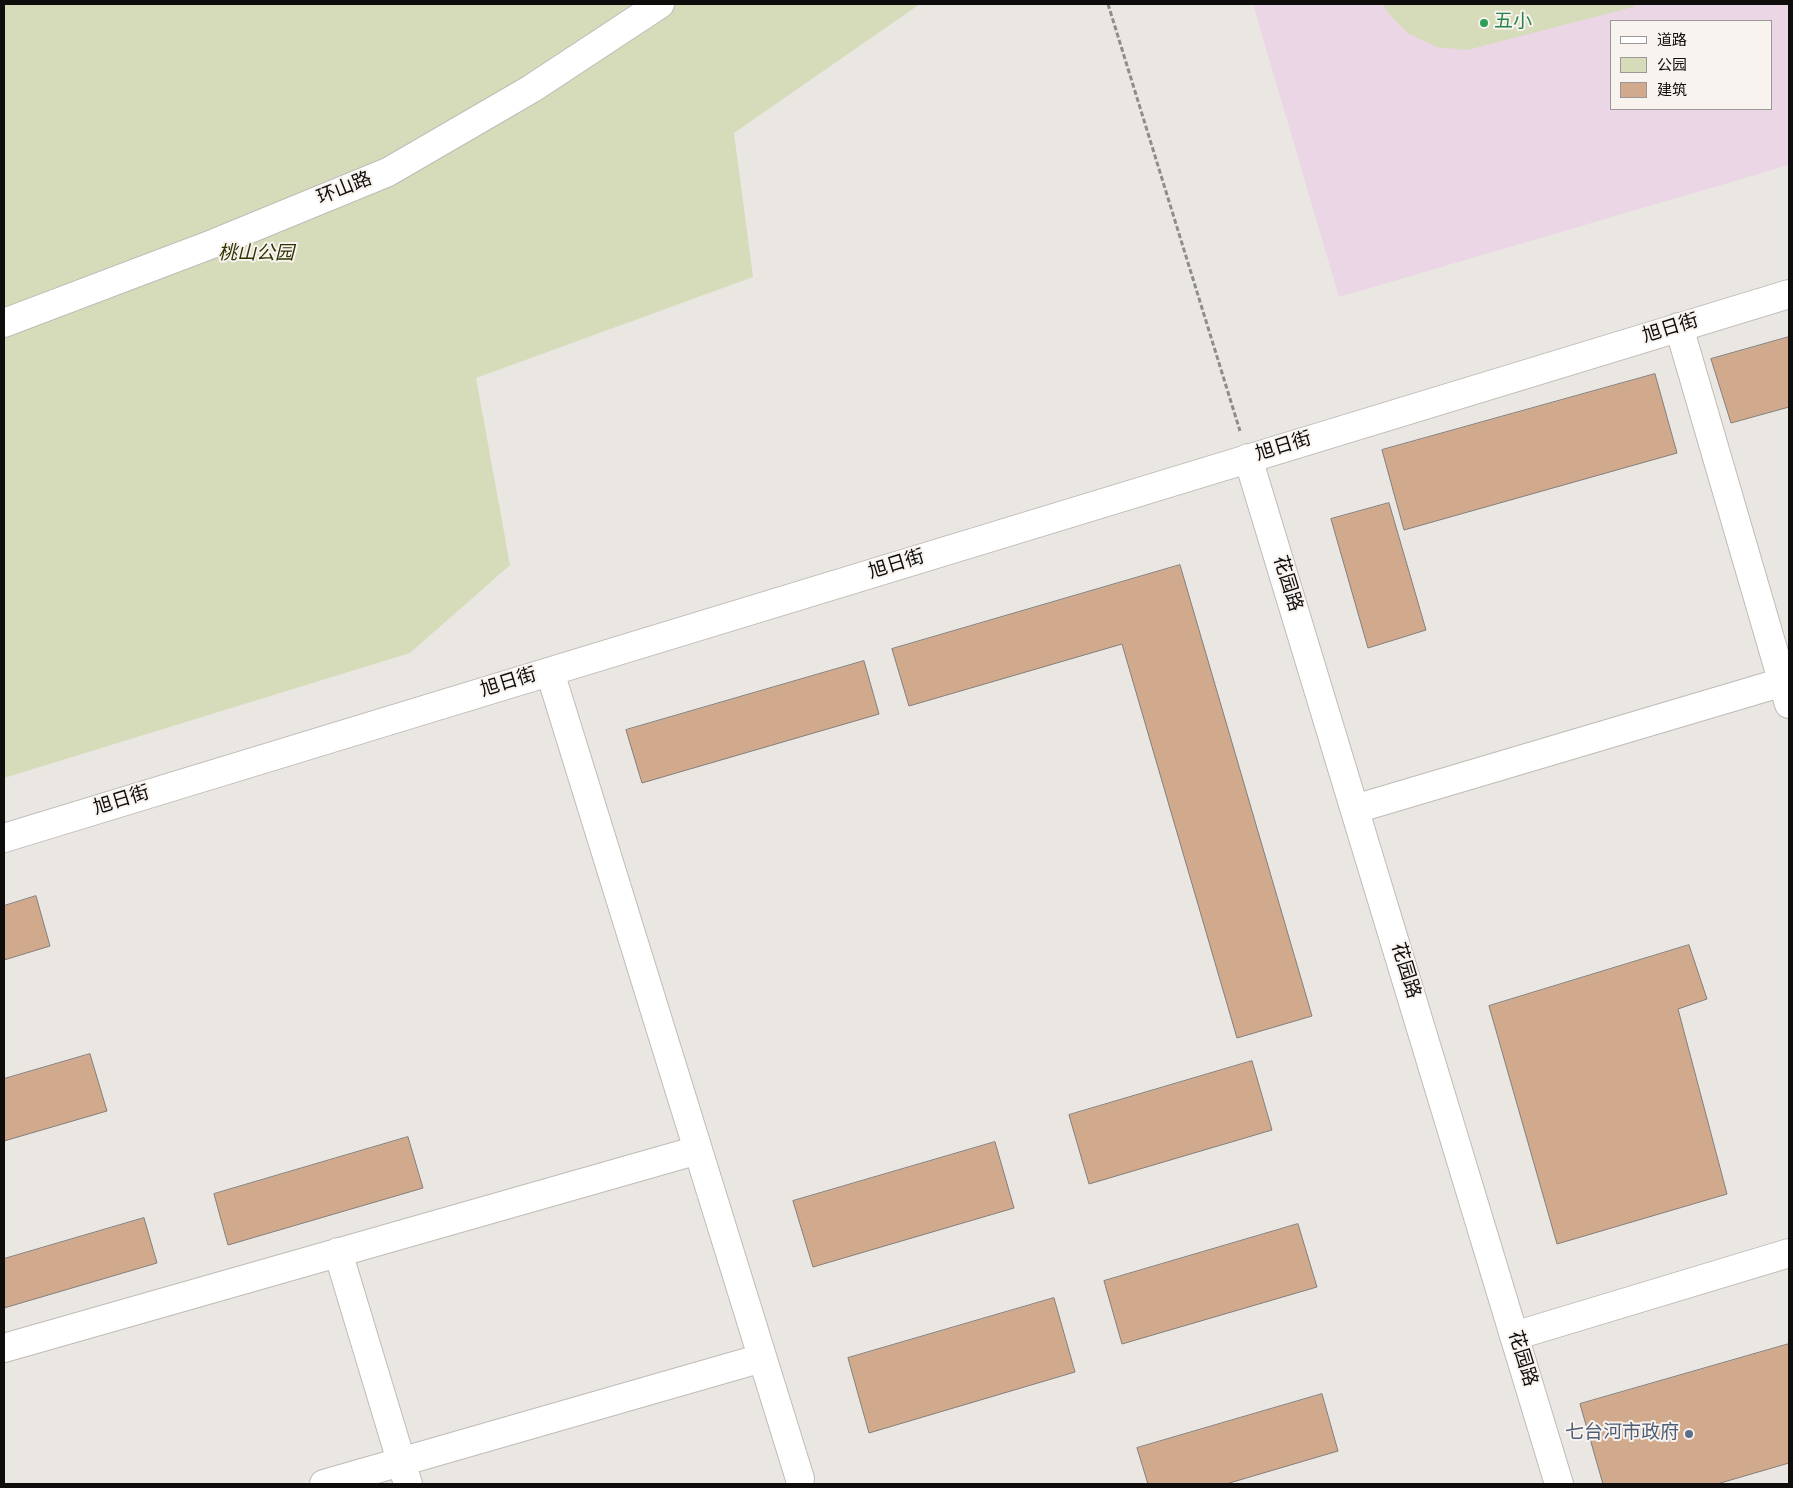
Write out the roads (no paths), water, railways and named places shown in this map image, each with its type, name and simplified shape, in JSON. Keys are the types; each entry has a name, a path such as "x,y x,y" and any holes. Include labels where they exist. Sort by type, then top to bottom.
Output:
{"street":[{"name":"环山路","path":"4,323 216,243 388,172 530,88 660,4"},
{"name":"旭日街","path":"4,838 1789,294"},
{"path":"1355,810 1786,693 1679,327"},
{"name":"花园路","path":"1248,458 1559,1484"},
{"path":"550,672 800,1479"},
{"path":"4,1348 698,1150"},
{"path":"338,1252 404,1473"},
{"path":"1514,1336 1789,1253"},
{"path":"324,1484 404,1473 762,1358"}],"place":[{"name":"五小","path":"1484,23"},
{"name":"七台河市政府","path":"1689,1434"}],"park label":[{"name":"桃山公园","path":"256,255"}]}
